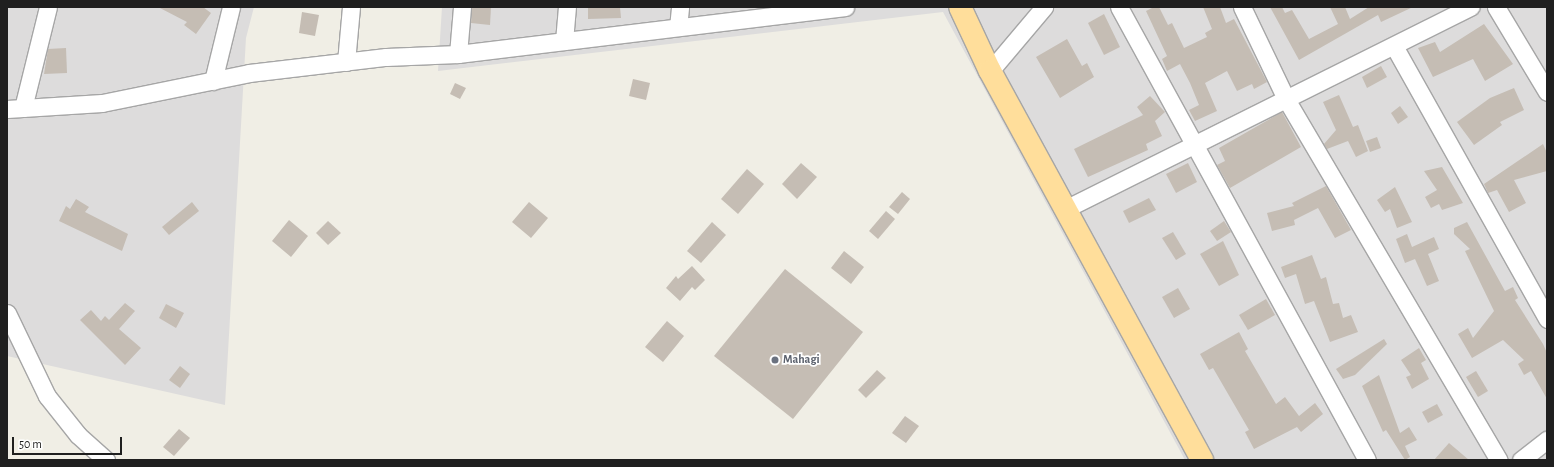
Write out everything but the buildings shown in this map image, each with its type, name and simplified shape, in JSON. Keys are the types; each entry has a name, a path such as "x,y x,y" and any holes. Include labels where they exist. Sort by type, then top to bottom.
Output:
{"main road":[{"path":"960,7 990,71 1067,208 1202,460"}],"street":[{"path":"48,7 15,108 102,103 213,81 346,62 458,54 678,27 785,11 846,7"},
{"path":"213,81 231,7"},
{"path":"346,62 351,7"},
{"path":"458,54 462,7"},
{"path":"564,41 567,7"},
{"path":"678,27 680,7"},
{"path":"990,71 1044,7"},
{"path":"1119,7 1192,146 1367,460"},
{"path":"1242,7 1286,99 1499,460"},
{"path":"1067,208 1471,7"},
{"path":"1496,7 1547,92"},
{"path":"1394,46 1547,319"},
{"path":"7,313 47,396 78,435 106,460"},
{"path":"1520,460 1547,440"}],"shaded area":[{"path":"7,7 254,7 246,38 225,405 7,356"},
{"path":"442,7 1547,7 1547,460 1185,460 943,12 438,71"}],"place":[{"name":"Mahagi","path":"775,360"}]}
